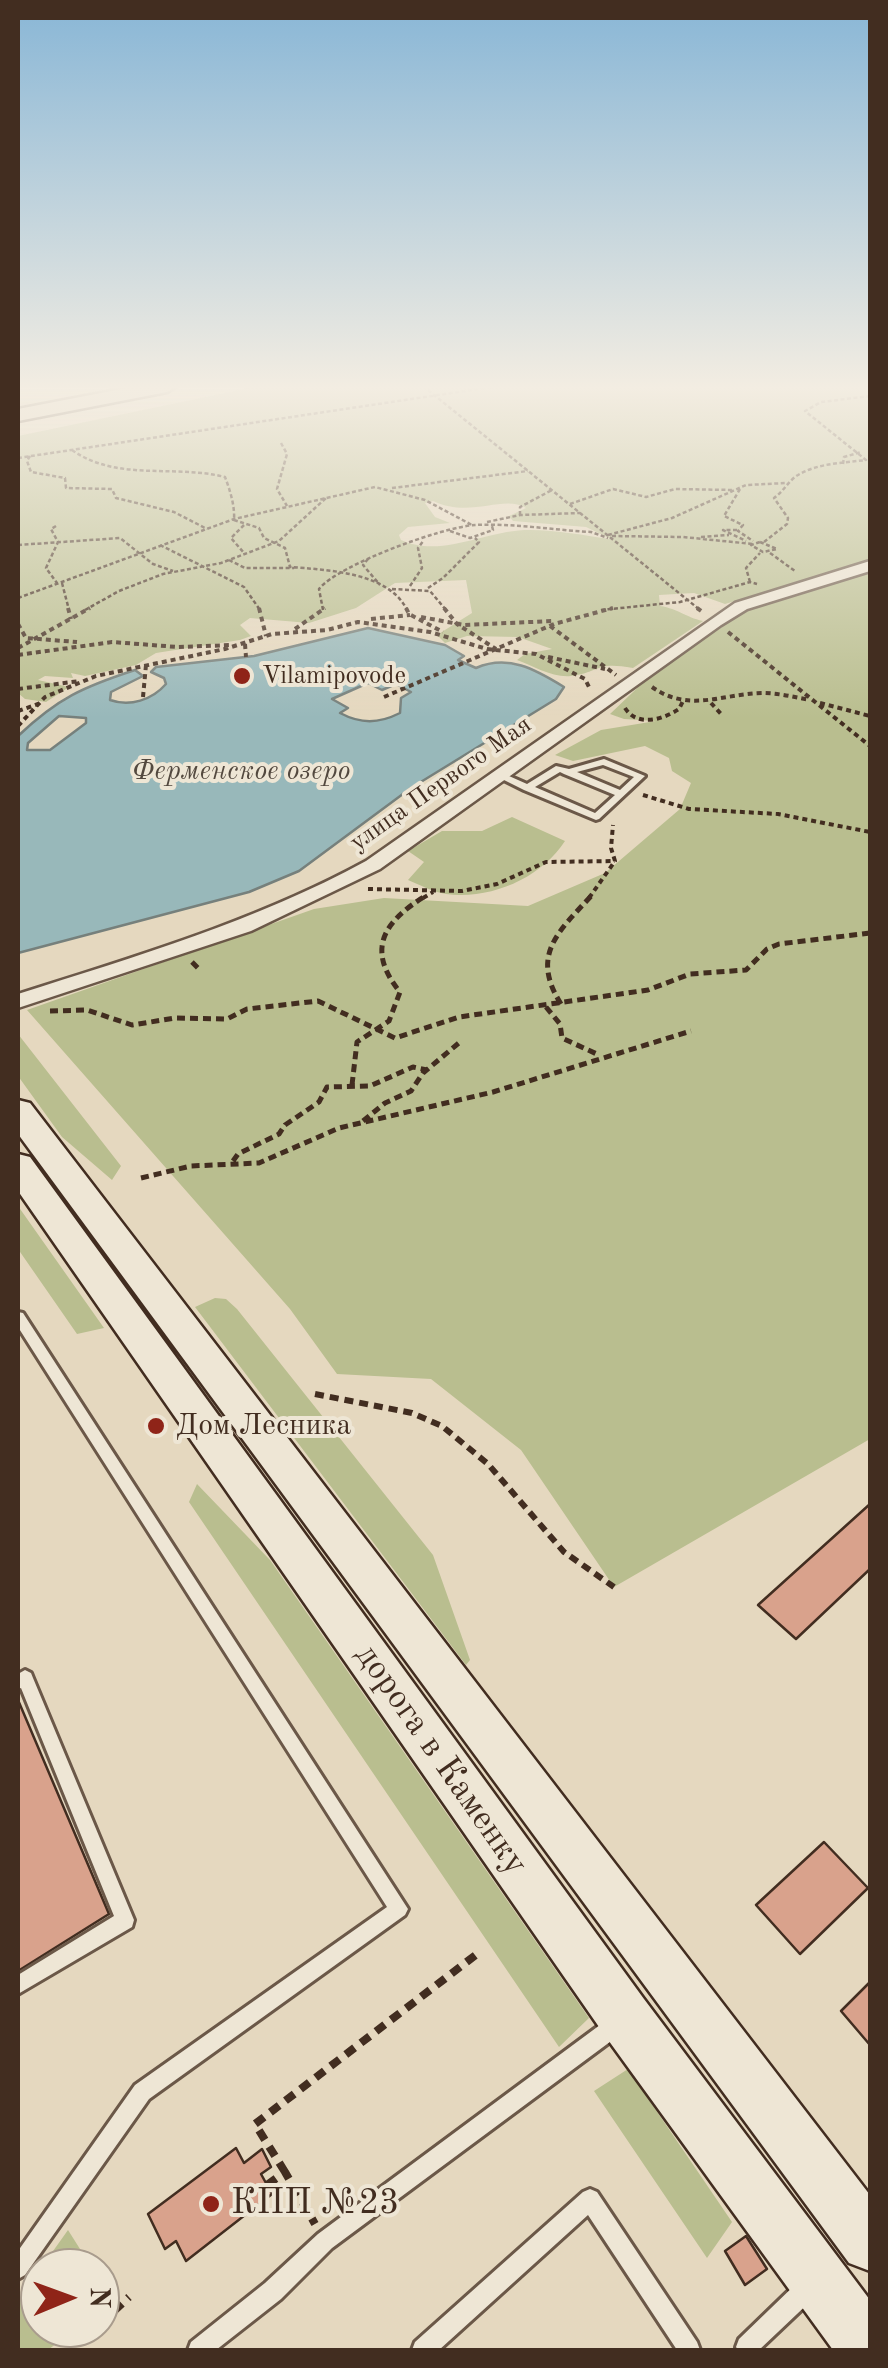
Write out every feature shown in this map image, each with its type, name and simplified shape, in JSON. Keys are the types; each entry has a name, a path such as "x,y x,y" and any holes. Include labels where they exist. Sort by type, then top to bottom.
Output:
{"main road":[{"name":"дорога в Каменку","path":"18,1112 870,2242"},
{"name":"дорога в Каменку","path":"18,1166 625,2018 870,2350"}],"street":[{"name":"улица Первого Мая","path":"18,1001 257,924 332,889 373,865 713,620 741,606 870,566"}],"lane":[{"path":"496,774 596,817 640,776 604,762 567,772"},
{"path":"527,788 559,768 621,794"},
{"path":"18,1317 399,1909 142,2092 18,2268"},
{"path":"18,1682 25,1678 125,1920 18,1986"},
{"path":"198,2350 273,2292 324,2241 625,2018"},
{"path":"423,2350 590,2199 689,2350"},
{"path":"747,2347 818,2279"}],"path":[{"path":"115,497 174,512 206,529"},
{"path":"229,497 234,519 244,526 259,528 264,538 285,548 290,567 336,572 380,585 401,597 412,616 474,646 608,670"},
{"path":"281,497 287,506"},
{"path":"18,598 234,519 333,497"},
{"path":"415,497 472,525"},
{"path":"520,515 520,506 537,497"},
{"path":"560,497 870,746"},
{"path":"570,504 591,497"},
{"path":"609,535 672,518 721,497"},
{"path":"734,497 724,516 743,525 738,530"},
{"path":"609,535 764,542 787,524 788,518 776,497"},
{"path":"18,652 119,591 275,543 326,498"},
{"path":"286,632 304,625 325,609 319,588 336,572 370,557 472,525 520,515 581,513"},
{"path":"450,532 475,538 494,529 483,524"},
{"path":"483,524 590,532 616,541"},
{"path":"56,526 51,529 58,542"},
{"path":"244,526 231,538 244,553"},
{"path":"754,543 723,530 738,530 754,543 762,552"},
{"path":"692,538 731,535"},
{"path":"18,544 120,538 138,553 174,572"},
{"path":"409,587 422,568 418,548 426,538"},
{"path":"425,590 450,577 461,556 479,542 475,538"},
{"path":"58,542 46,568 53,582 61,584"},
{"path":"750,582 746,568 762,552 777,549 764,542"},
{"path":"160,545 189,556 202,568 249,593 260,609 258,616 266,636"},
{"path":"770,552 802,574"},
{"path":"370,557 363,564 380,585"},
{"path":"229,560 245,568 296,568"},
{"path":"384,697 463,660 608,608 687,599 750,582 784,593"},
{"path":"61,584 71,619"},
{"path":"388,589 425,590 456,624 496,650"},
{"path":"18,689 83,681 266,636 326,630 358,622 412,616 456,624 562,622"},
{"path":"358,622 450,636"},
{"path":"540,622 628,682 683,701 711,703 767,693 870,716"},
{"path":"18,624 26,638 34,639 235,646"},
{"path":"246,657 247,641"},
{"path":"18,652 93,643"},
{"path":"540,656 585,679 595,707"},
{"path":"144,697 146,664"},
{"path":"18,711 83,681"},
{"path":"628,682 623,701 626,713 640,721 667,717 683,701"},
{"path":"18,726 40,703"},
{"path":"711,703 723,716"},
{"path":"621,794 641,794 689,809 778,814 870,832"},
{"path":"562,1004 549,982 547,954 566,920 615,861 611,848 613,822 601,812"},
{"path":"332,889 462,891 497,884 546,862 615,861"},
{"path":"352,1085 357,1042 388,1020 400,992 383,968 380,950 384,934 392,920 436,891"},
{"path":"44,1011 87,1010 132,1025 175,1018 227,1019 246,1009 318,1002 395,1038 459,1017 648,990 690,974 746,970 767,948 779,944 870,933"},
{"path":"546,1007 560,1024 562,1038 602,1056"},
{"path":"141,1178 172,1169 233,1161 259,1163 363,1122 493,1092 690,1031"},
{"path":"363,1122 385,1103 410,1091 427,1070 460,1042"},
{"path":"233,1161 238,1154 279,1134 285,1125 319,1102 327,1088 381,1084 413,1067 427,1070"},
{"path":"316,1394 402,1411 439,1424 475,1452 525,1507 550,1543 585,1574 614,1587"},
{"path":"324,2241 255,2124 477,1954"},
{"path":"267,2185 285,2172"},
{"path":"120,2305 129,2297"}],"green space":[{"path":"18,497 870,497 870,560 725,604 694,593 659,595 660,606 703,621 633,668 605,666 564,676 517,660 525,654 552,649 518,637 467,636 445,643 437,635 472,613 466,580 395,583 356,608 309,623 250,618 240,625 251,636 240,640 156,653 136,665 85,676 45,676 38,680 69,687 46,702 25,699 18,693","holes":["433,501 460,508 517,504 526,508 509,516 513,521 586,527 611,539 535,530 446,545 416,545 401,540 399,535 408,527 450,523 435,517 425,503"]},
{"path":"870,572 870,1439 614,1587 521,1450 431,1379 337,1374 290,1309 27,1010 314,909 384,898 528,906 605,873 680,809 691,783 672,771 669,758 645,746 573,761 555,755 601,730 656,721 610,714 654,672 746,611"},
{"path":"512,817 565,841 529,876 497,890 463,895 441,893 408,880 424,862 408,851 442,831 482,831"},
{"path":"18,1034 121,1166 112,1180 62,1137 18,1076"},
{"path":"18,1206 104,1328 77,1334 18,1249"},
{"path":"215,1298 226,1299 237,1309 433,1555 470,1660 466,1665 195,1307"},
{"path":"197,1484 270,1560 589,2018 559,2047 189,1502"},
{"path":"628,2069 732,2222 707,2258 594,2091"},
{"path":"68,2230 79,2248 55,2248"},
{"path":"20,2298 20,2348 51,2348 48,2350 18,2350"}],"water":[{"name":"Ферменское озеро","path":"368,628 445,645 464,656 458,660 476,668 499,663 521,666 564,687 556,699 411,788 299,871 249,892 18,953 18,736 59,703 117,676 135,670 143,676 111,692 110,700 140,701 166,684 164,678 151,672 156,667 254,656","holes":["368,683 382,690 396,684 411,692 401,698 400,713 384,719 362,721 340,713 348,708 332,699","59,716 86,718 86,723 50,750 27,750 28,743"]}],"building":[{"path":"870,1504 870,1569 796,1639 758,1605"},
{"path":"18,1700 109,1914 18,1971"},
{"path":"824,1842 868,1888 800,1954 756,1905"},
{"path":"870,1982 870,2045 841,2011"},
{"name":"КПП №23","path":"236,2148 244,2163 262,2149 271,2167 261,2174 272,2194 186,2261 176,2241 165,2249 148,2214"},
{"path":"746,2236 767,2269 745,2285 725,2251"}],"place":[{"name":"Vilamipovode","path":"242,676"},
{"name":"Дом Лесника","path":"156,1426"},
{"name":"КПП №23","path":"211,2204"}]}
